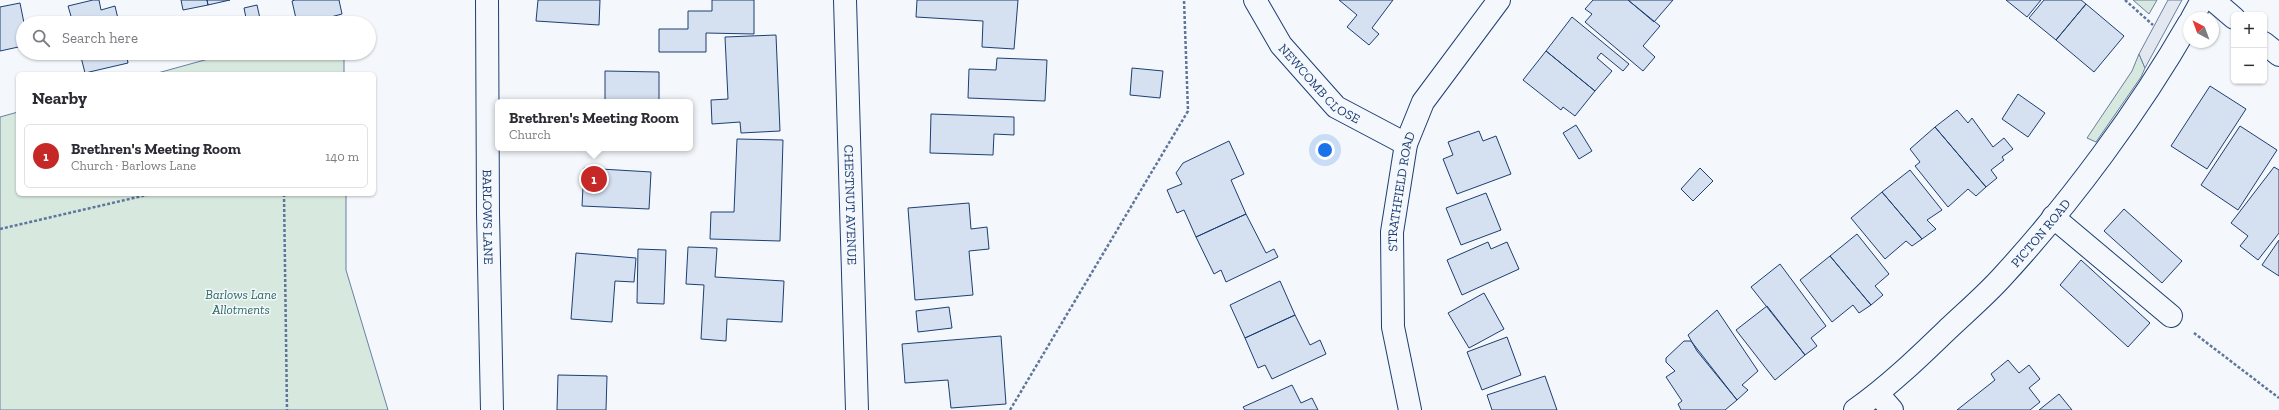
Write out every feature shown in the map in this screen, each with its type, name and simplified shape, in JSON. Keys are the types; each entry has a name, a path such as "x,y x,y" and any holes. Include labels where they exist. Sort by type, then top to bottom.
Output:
{"street":[{"name":"BARLOWS LANE","path":"487,0 488,214 492,410"},
{"name":"CHESTNUT AVENUE","path":"845,0 857,410"},
{"name":"NEWCOMB CLOSE","path":"1255,0 1281,45 1336,107 1406,144"},
{"name":"STRATHFIELD ROAD","path":"1410,410 1393,327 1392,232 1406,144 1423,102 1499,0"},
{"path":"2195,12 2202,0"},
{"path":"2213,0 2231,15"},
{"name":"PICTON ROAD","path":"1855,410 1885,402 2003,276 2099,160 2183,34"},
{"path":"2267,45 2279,55"},
{"path":"2052,217 2171,316"}],"path":[{"path":"1010,410 1188,112 1184,0"},
{"path":"2125,0 2176,46"},
{"path":"0,229 142,196"},
{"path":"284,196 287,410"},
{"path":"2171,316 2279,398"}],"green space":[{"path":"2133,0 2157,0 2149,14"},
{"path":"2139,54 2145,68 2141,77 2096,142 2087,138 2132,71"},
{"path":"205,60 344,60 344,72 161,72"},
{"name":"Barlows Lane Allotments","path":"16,113 16,196 346,196 346,270 388,410 0,410 0,117"}],"shaded area":[{"path":"2168,0 2182,0 2145,68 2139,54"}],"building":[{"path":"99,0 101,10 115,6 117,16 71,16 68,6"},
{"path":"181,0 207,0 208,5 183,10"},
{"path":"207,0 230,0 208,5"},
{"path":"339,0 342,14 334,16 295,16 292,1"},
{"path":"538,0 600,0 599,25 536,21"},
{"path":"712,0 754,0 754,34 706,33 706,52 659,52 659,29 688,29 688,11 712,11"},
{"path":"917,0 1018,0 1014,49 982,47 983,21 916,17"},
{"path":"1339,0 1393,0 1372,28 1379,34 1369,45 1347,27 1357,15"},
{"path":"1593,0 1628,0 1660,26 1643,46 1655,57 1643,71 1585,22 1592,14 1585,9"},
{"path":"1628,0 1673,0 1654,22"},
{"path":"2006,0 2041,0 2027,17"},
{"path":"2044,0 2081,0 2086,4 2056,40 2029,18"},
{"path":"20,3 23,16 16,16 16,48 0,51 0,7"},
{"path":"2086,4 2124,36 2094,72 2056,40"},
{"path":"257,5 259,16 246,16 244,8"},
{"path":"1572,17 1629,64 1623,71 1601,53 1597,58 1612,71 1595,91 1546,51"},
{"path":"776,35 780,131 741,133 740,122 712,124 711,100 728,99 725,37"},
{"path":"1546,51 1595,91 1575,116 1563,107 1561,110 1523,80"},
{"path":"997,58 1047,60 1045,101 968,98 969,69 996,70"},
{"path":"82,60 127,60 128,63 85,72"},
{"path":"1132,68 1163,71 1160,98 1130,95"},
{"path":"605,71 659,72 659,99 605,99"},
{"path":"2210,86 2246,109 2207,169 2171,146"},
{"path":"2018,94 2045,113 2028,137 2002,119"},
{"path":"1957,110 1968,123 1972,118 1993,147 2004,138 2013,149 2002,157 2004,160 1991,170 1997,178 1986,187 1935,127"},
{"path":"931,114 1014,117 1014,135 994,134 993,155 930,153"},
{"path":"1576,125 1592,151 1579,159 1563,133"},
{"path":"2240,126 2277,150 2238,210 2201,185"},
{"path":"1935,127 1986,187 1976,196 1968,189 1948,207 1915,166 1920,162 1910,149"},
{"path":"1479,131 1483,141 1496,136 1511,174 1457,194 1443,159 1453,155 1448,142"},
{"path":"737,139 783,140 780,241 710,239 711,212 734,212"},
{"path":"1229,141 1244,174 1231,180 1246,214 1196,237 1184,210 1177,213 1167,190 1182,184 1176,173 1183,163"},
{"path":"2274,167 2279,170 2279,233 2258,260 2240,246 2248,236 2231,223"},
{"path":"584,168 651,172 649,209 582,206"},
{"path":"1700,168 1713,181 1693,201 1681,189"},
{"path":"1910,170 1942,210 1927,220 1936,229 1922,239 1882,192"},
{"path":"1882,192 1922,239 1912,246 1906,241 1885,259 1851,218"},
{"path":"1486,193 1501,230 1461,245 1446,208"},
{"path":"969,203 971,229 987,227 989,249 969,251 973,295 915,300 908,208"},
{"path":"2124,209 2182,261 2162,283 2104,231"},
{"path":"1246,214 1266,253 1274,249 1278,257 1226,282 1221,270 1214,274 1196,237"},
{"path":"1857,234 1889,274 1875,286 1883,295 1871,305 1830,256"},
{"path":"2279,240 2279,276 2262,265"},
{"path":"1488,242 1491,249 1507,242 1519,269 1462,295 1447,260"},
{"path":"688,247 717,248 715,277 784,281 782,322 727,319 726,341 701,339 704,285 686,284"},
{"path":"638,249 666,250 664,304 637,303"},
{"path":"576,253 636,258 634,282 615,281 612,322 571,319"},
{"path":"1830,256 1871,305 1859,313 1853,305 1832,322 1800,280"},
{"path":"2081,260 2150,323 2128,347 2060,285"},
{"path":"1780,264 1826,326 1811,338 1817,346 1805,355 1751,287"},
{"path":"1280,281 1295,315 1245,338 1230,305"},
{"path":"1484,293 1504,329 1469,348 1448,313"},
{"path":"1767,306 1805,355 1775,380 1736,330"},
{"path":"949,307 952,328 918,332 916,311"},
{"path":"1717,310 1758,371 1742,385 1748,390 1737,400 1697,351 1688,335"},
{"path":"1295,315 1310,345 1320,340 1326,354 1272,379 1265,365 1258,368 1245,338"},
{"path":"1001,336 1006,404 951,408 948,380 905,383 902,344"},
{"path":"1507,337 1521,375 1482,390 1467,352"},
{"path":"1684,341 1691,341 1737,400 1725,410 1681,410 1678,404 1682,401 1666,377 1675,371 1666,362 1666,358"},
{"path":"2008,360 2019,373 2029,365 2040,379 2029,388 2040,402 2030,410 1957,410 1995,380 1991,374"},
{"path":"558,375 607,376 606,410 557,410"},
{"path":"1545,376 1557,410 1492,410 1487,395"},
{"path":"1292,385 1301,403 1312,398 1318,410 1245,410 1243,407"},
{"path":"2059,394 2072,410 2039,410"}],"place":[{"name":"Brethren's Meeting Room","path":"594,179"}]}
